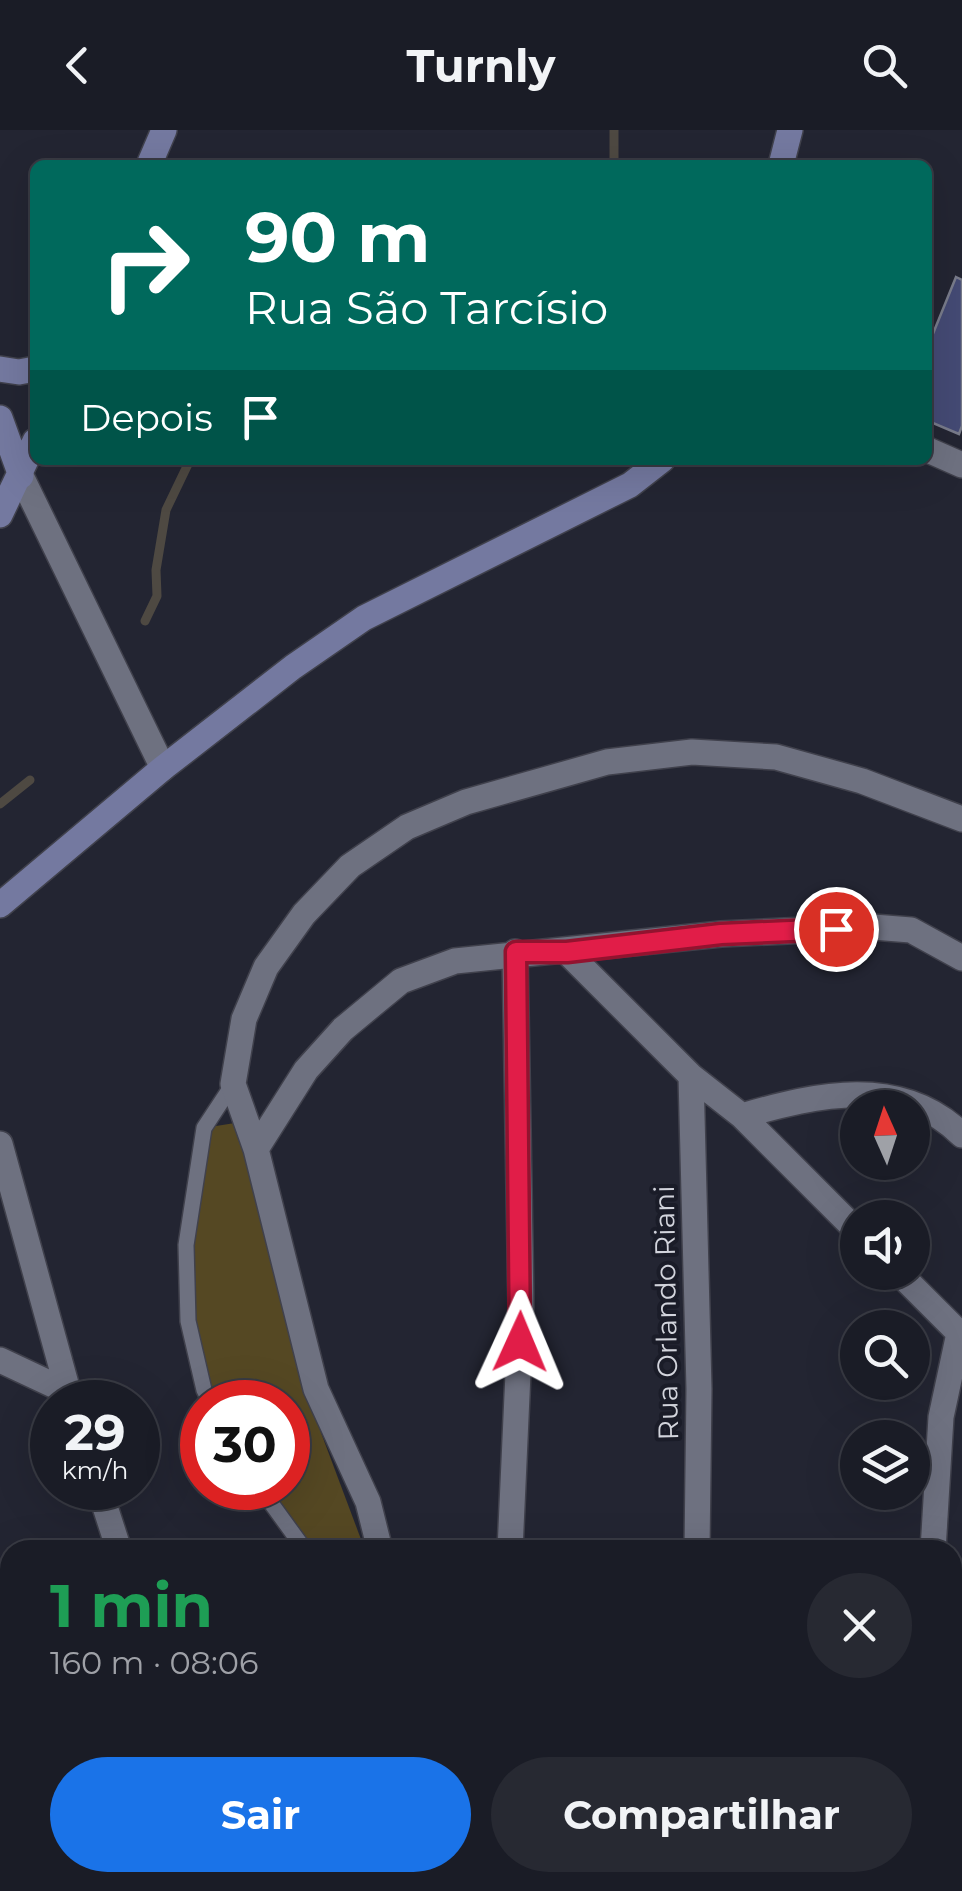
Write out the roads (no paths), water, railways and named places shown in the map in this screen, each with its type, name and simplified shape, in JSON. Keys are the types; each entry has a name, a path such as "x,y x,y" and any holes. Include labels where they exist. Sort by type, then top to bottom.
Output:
{"main road":[{"path":"151,160 164,130"},
{"path":"783,160 790,130"},
{"path":"0,368 30,370"},
{"path":"0,418 21,476"},
{"path":"0,515 30,454"},
{"path":"0,905 163,768 293,667 364,618 630,485 656,465"}],"street":[{"path":"932,452 962,465"},
{"path":"21,476 163,768"},
{"path":"389,1540 316,1389 256,1149 233,1084 244,1019 258,984 304,914 350,866 407,828 466,802 608,762 692,752 776,756 862,781 962,819"},
{"path":"256,1149 306,1070 342,1029 401,980 454,961 721,934 874,927 911,930 962,958"},
{"path":"510,1540 521,1307 516,952"},
{"path":"567,952 691,1076 742,1116 840,1214"},
{"name":"Rua Orlando Riani","path":"691,1076 699,1389 697,1540"},
{"path":"742,1116 794,1101 860,1093 907,1099 947,1121 962,1135"},
{"path":"0,1144 65,1380"},
{"path":"916,1290 960,1335 941,1418 934,1540"},
{"path":"0,1360 38,1380"},
{"path":"368,1502 378,1540"},
{"path":"105,1510 116,1540"}],"lane":[{"path":"202,1380 188,1321 186,1245 204,1128 233,1084"},
{"path":"276,1510 298,1540"}],"waterway":[{"path":"614,130 614,160"},
{"path":"145,621 157,596 156,570 166,510 188,465"},
{"path":"0,804 30,780"}]}
